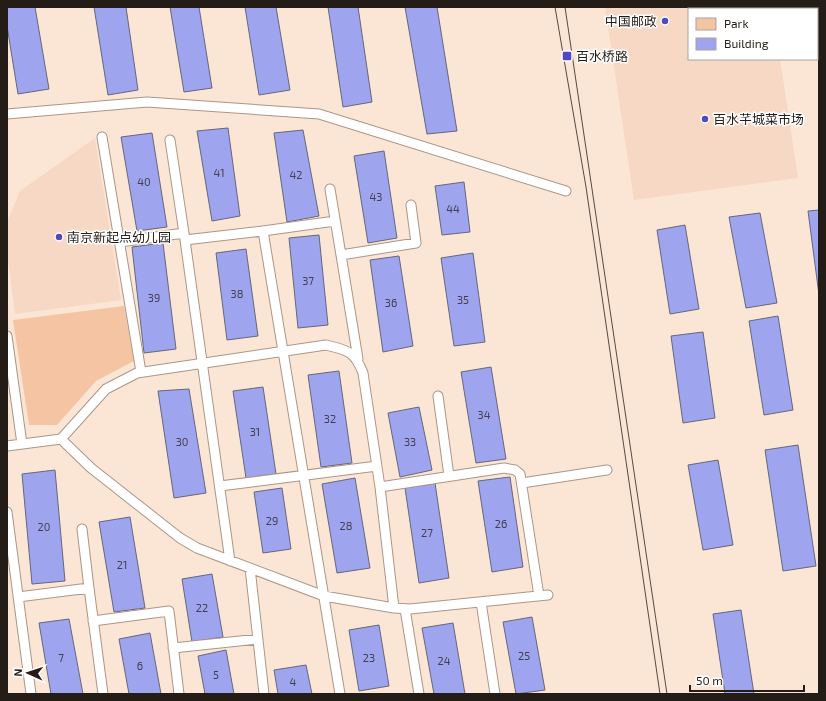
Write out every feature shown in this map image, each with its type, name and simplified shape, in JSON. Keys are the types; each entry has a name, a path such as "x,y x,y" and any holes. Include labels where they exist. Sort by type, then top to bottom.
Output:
{"lane":[{"path":"7,114 147,102 319,114 566,191"},
{"path":"102,137 141,372"},
{"path":"170,140 203,363 230,561"},
{"path":"330,189 358,359 363,373 380,487 394,608"},
{"path":"342,255 416,243 411,205"},
{"path":"120,242 262,231 335,221"},
{"path":"262,231 340,694"},
{"path":"7,336 22,444"},
{"path":"7,446 61,439 106,389 141,372 326,345 346,350 358,359"},
{"path":"438,396 449,476"},
{"path":"61,439 91,468 180,538 197,548 324,596 394,608 405,608 544,595 520,474 515,470 504,468 380,487"},
{"path":"220,486 377,466"},
{"path":"522,483 607,470"},
{"path":"7,512 11,573 18,597 31,694"},
{"path":"82,529 102,694"},
{"path":"250,568 264,694"},
{"path":"18,597 89,588"},
{"path":"481,602 495,694"},
{"path":"405,608 418,694"},
{"path":"93,621 169,611 179,694"},
{"path":"173,648 258,639"}],"shaded area":[{"name":"百水芊城菜市场","path":"605,7 772,7 688,8 688,60 780,60 798,178 634,200"},
{"name":"南京新起点幼儿园","path":"95,138 121,300 15,314 7,252 7,222 20,191"}],"green space":[{"path":"124,306 134,361 96,381 57,425 29,425 13,320"}],"building":[{"path":"7,7 35,7 49,89 18,94 7,26"},
{"path":"94,7 126,7 138,90 108,95"},
{"path":"170,7 199,7 212,88 184,92"},
{"path":"245,7 276,7 290,90 259,95"},
{"path":"328,7 358,7 372,102 343,107"},
{"path":"405,7 437,7 457,131 427,134"},
{"path":"228,128 240,216 212,221 197,131"},
{"path":"303,130 319,216 287,222 274,133"},
{"path":"152,133 167,227 137,231 121,137"},
{"path":"384,151 397,238 368,243 354,156"},
{"path":"464,182 470,232 442,235 435,186"},
{"path":"819,210 819,295 808,211"},
{"path":"760,213 777,303 746,308 729,217"},
{"path":"685,225 699,309 670,314 657,230"},
{"path":"319,235 328,325 298,328 289,238"},
{"path":"163,243 176,349 144,353 132,247"},
{"path":"246,249 258,336 227,340 216,253"},
{"path":"473,253 485,342 454,346 441,258"},
{"path":"399,256 413,346 383,352 370,260"},
{"path":"778,316 793,410 764,415 749,321"},
{"path":"703,332 715,418 683,423 671,336"},
{"path":"491,367 506,459 476,463 461,372"},
{"path":"339,371 352,463 321,467 308,375"},
{"path":"263,387 276,474 246,478 233,391"},
{"path":"189,389 206,493 174,498 158,391"},
{"path":"419,407 432,470 400,477 388,413"},
{"path":"798,445 816,566 783,571 765,450"},
{"path":"718,460 733,545 703,550 688,465"},
{"path":"55,470 65,581 32,584 22,474"},
{"path":"510,477 523,567 492,572 478,481"},
{"path":"355,478 370,568 337,573 322,484"},
{"path":"435,483 449,578 419,583 405,488"},
{"path":"282,488 291,549 263,553 254,492"},
{"path":"130,517 145,608 114,612 99,522"},
{"path":"212,574 223,637 192,642 182,579"},
{"path":"741,610 754,694 725,694 713,614"},
{"path":"532,617 545,690 516,694 503,622"},
{"path":"69,619 83,694 51,694 39,623"},
{"path":"453,623 465,694 434,694 422,628"},
{"path":"379,625 389,686 359,691 349,630"},
{"path":"150,633 161,694 129,694 119,639"},
{"path":"226,650 234,694 205,694 198,656"},
{"path":"306,665 312,694 278,694 274,670"}],"tram line":[{"path":"555,7 586,187 660,694"},
{"path":"565,7 667,694"}],"place":[{"name":"中国邮政","path":"665,21"},
{"name":"百水桥路","path":"567,56"},
{"name":"百水芊城菜市场","path":"705,119"},
{"name":"南京新起点幼儿园","path":"59,237"}]}
